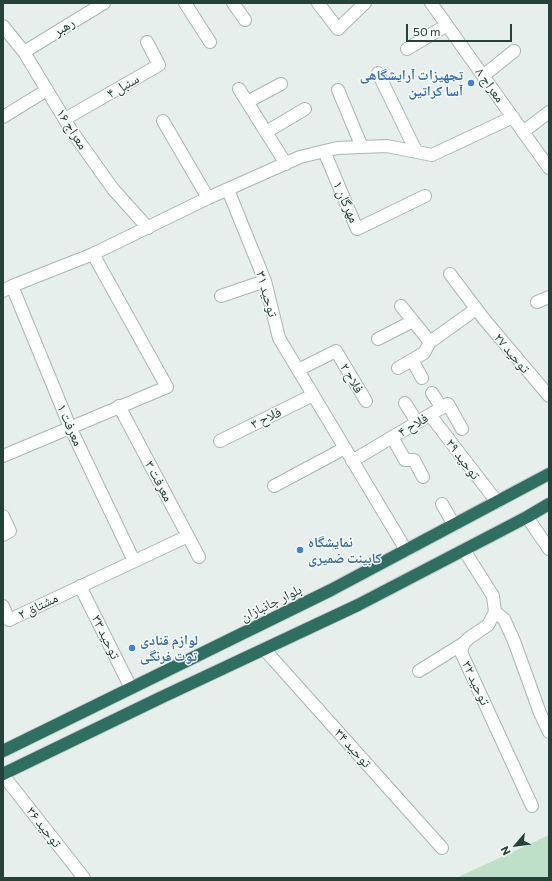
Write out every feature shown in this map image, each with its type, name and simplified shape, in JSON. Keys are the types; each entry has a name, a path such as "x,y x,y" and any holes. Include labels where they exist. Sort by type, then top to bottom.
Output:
{"highway":[{"name":"بلوار جانبازان","path":"3,751 331,590 549,474"},
{"path":"3,775 160,698 358,604 464,550 549,504"}],"street":[{"name":"رهبر","path":"24,52 91,6 104,3"},
{"path":"185,3 210,42"},
{"path":"233,3 245,20"},
{"path":"318,3 338,29 365,3"},
{"name":"معراج ۸","path":"432,3 549,168"},
{"path":"407,49 447,25"},
{"name":"معراج ۱۶","path":"3,26 24,52 65,120 112,189 148,228"},
{"name":"سنبل ۴","path":"65,120 159,65 147,42"},
{"path":"483,76 514,51"},
{"path":"378,74 416,151"},
{"path":"247,102 281,84"},
{"path":"3,117 47,90"},
{"path":"239,90 286,164"},
{"path":"338,90 362,147"},
{"path":"266,132 305,109"},
{"path":"523,132 549,112"},
{"path":"7,289 92,254 208,198 300,157 337,148 387,146 432,155 513,117"},
{"path":"162,121 208,198"},
{"name":"مهرگان ۱","path":"324,151 357,229 425,196"},
{"name":"توحید ۳۱","path":"228,190 265,281 279,338 406,550"},
{"path":"3,456 167,387 92,254"},
{"name":"توحید ۲۷","path":"450,274 476,309 549,396"},
{"path":"221,296 265,281"},
{"name":"معرفت ۱","path":"7,289 70,427 134,561"},
{"path":"537,302 549,297"},
{"path":"401,306 430,342"},
{"path":"398,368 424,353 430,342 476,309"},
{"path":"378,339 413,321"},
{"name":"فلاح ۲","path":"298,370 336,351 366,401"},
{"path":"412,360 422,378"},
{"path":"432,393 442,408"},
{"name":"فلاح ۳","path":"220,441 313,395"},
{"path":"405,403 417,422"},
{"name":"فلاح ۴","path":"352,461 448,404 462,428"},
{"name":"معرفت ۳","path":"119,406 199,557"},
{"name":"توحید ۲۹","path":"430,415 496,502"},
{"path":"392,437 405,460 414,460 423,477"},
{"path":"274,486 345,448"},
{"path":"442,504 454,524"},
{"path":"3,516 10,530 3,535"},
{"path":"526,517 549,549"},
{"path":"80,586 188,536"},
{"path":"464,550 493,596 495,612 504,619 540,713 549,732"},
{"name":"توحید ۳۳","path":"80,586 131,688"},
{"name":"مشتاق ۲","path":"3,606 9,620 80,586"},
{"name":"توحید ۳۲","path":"495,612 488,625 469,638 464,644 462,652 532,806"},
{"path":"419,671 464,644"},
{"name":"توحید ۳۴","path":"264,649 442,848"},
{"name":"توحید ۳۶","path":"3,775 84,878"}],"green space":[{"path":"549,835 549,878 456,878"}],"place":[{"name":"تجهیزات آرایشگاهی آسا کراتین","path":"471,83"},
{"name":"نمایشگاه کابینت ضمیری","path":"300,550"},
{"name":"لوازم قنادی توت فرنگی","path":"132,648"}]}
